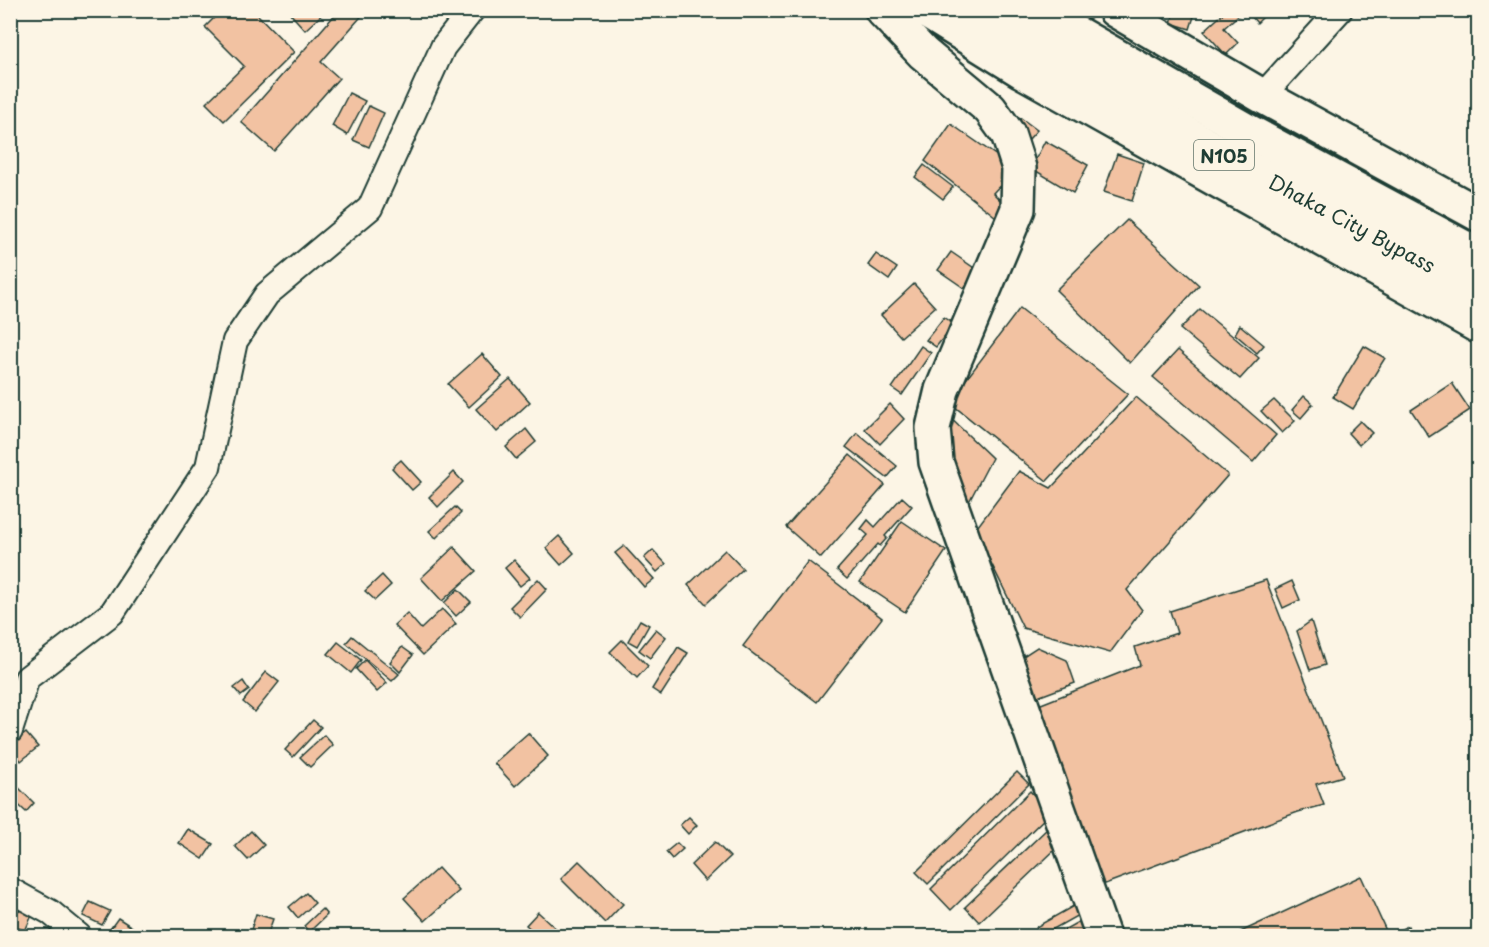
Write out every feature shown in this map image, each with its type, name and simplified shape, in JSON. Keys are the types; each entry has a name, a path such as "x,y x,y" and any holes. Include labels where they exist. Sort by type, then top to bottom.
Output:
{"main road":[{"path":"882,10 923,53 990,109 1008,134 1019,168 1018,208 942,390 933,428 936,462 1103,936"},
{"path":"924,10 1022,71 1479,326"},
{"name":"Dhaka City Bypass","path":"974,10 1226,156 1479,290"},
{"name":"Dhaka City Bypass","path":"1036,10 1246,130 1479,255"},
{"path":"1116,10 1262,96 1479,214"}],"street":[{"path":"10,730 27,678 112,613 208,467 236,341 267,294 370,208 443,47 472,10"},
{"path":"1262,96 1340,10"},
{"path":"10,890 50,912 79,936"}],"building":[{"path":"222,10 253,10 294,52 224,121 206,103 244,66 205,27"},
{"path":"287,10 327,10 305,30"},
{"path":"339,10 367,10 321,62 339,78 274,151 241,122"},
{"path":"1175,10 1196,10 1190,29 1171,23"},
{"path":"1227,10 1244,10 1224,28 1238,43 1226,55 1204,31"},
{"path":"1246,10 1270,10 1257,23"},
{"path":"349,93 365,101 347,135 332,126"},
{"path":"369,106 384,113 369,147 353,140"},
{"path":"1021,118 1037,130 1020,149 1011,133"},
{"path":"951,124 1004,161 1006,179 993,193 1005,205 996,217 925,161"},
{"path":"1045,141 1088,165 1073,193 1031,168"},
{"path":"1117,154 1144,163 1132,201 1104,192"},
{"path":"924,165 953,187 943,199 915,177"},
{"path":"1127,220 1199,285 1130,363 1056,290"},
{"path":"951,252 977,270 964,288 938,270"},
{"path":"876,254 897,268 889,280 868,265"},
{"path":"914,284 935,307 901,337 881,315"},
{"path":"1020,308 1128,394 1047,481 949,402"},
{"path":"1200,309 1259,358 1240,379 1180,329"},
{"path":"944,317 954,324 936,347 926,340"},
{"path":"1240,325 1264,345 1257,353 1235,334"},
{"path":"921,346 931,353 902,395 892,388"},
{"path":"1364,346 1385,358 1353,409 1333,397"},
{"path":"1178,350 1276,435 1253,462 1153,377"},
{"path":"482,354 502,377 469,407 448,384"},
{"path":"510,379 530,402 497,432 476,409"},
{"path":"1452,383 1470,410 1429,437 1411,410"},
{"path":"1304,396 1313,404 1301,418 1292,410"},
{"path":"1136,397 1228,475 1127,590 1142,610 1110,653 1023,628 975,530 1019,471 1051,488"},
{"path":"1274,400 1295,421 1282,433 1261,411"},
{"path":"890,404 904,419 880,444 865,429"},
{"path":"943,411 992,458 963,513"},
{"path":"1360,421 1372,433 1359,445 1348,433"},
{"path":"526,429 536,442 516,459 506,447"},
{"path":"857,433 897,466 887,478 846,447"},
{"path":"850,455 885,485 821,558 786,527"},
{"path":"401,460 421,482 412,490 392,468"},
{"path":"454,472 463,482 438,507 429,497"},
{"path":"902,497 912,506 885,536 887,538 880,546 878,544 847,579 837,570 868,535 861,529 868,520 875,527"},
{"path":"455,507 461,513 436,538 429,531"},
{"path":"902,521 946,551 905,612 860,582"},
{"path":"559,536 574,553 561,565 546,548"},
{"path":"624,546 654,579 644,587 615,553"},
{"path":"454,547 476,571 442,601 421,578"},
{"path":"653,550 666,564 657,572 644,558"},
{"path":"725,550 743,569 706,604 688,585"},
{"path":"514,560 530,578 520,586 505,568"},
{"path":"808,561 882,618 817,702 743,646"},
{"path":"382,575 391,585 375,600 365,591"},
{"path":"538,579 547,589 520,617 510,607"},
{"path":"1266,580 1343,776 1316,784 1324,805 1298,812 1097,887 1031,708 1140,665 1135,647 1177,633 1170,611"},
{"path":"1292,581 1300,600 1283,608 1275,589"},
{"path":"458,589 471,602 456,616 444,603"},
{"path":"442,609 456,624 423,655 394,625 407,613 421,629"},
{"path":"640,620 649,625 637,646 628,641"},
{"path":"1311,621 1325,665 1310,670 1297,631"},
{"path":"656,629 666,637 650,658 639,650"},
{"path":"352,636 399,674 392,681 346,643"},
{"path":"622,640 648,666 637,678 610,652"},
{"path":"338,642 361,660 351,673 328,654"},
{"path":"402,647 413,655 400,672 390,662"},
{"path":"678,647 688,653 661,695 652,689"},
{"path":"1037,647 1067,660 1075,683 1035,698 1017,660"},
{"path":"365,660 387,683 377,692 356,669"},
{"path":"266,672 279,682 255,712 243,702"},
{"path":"243,681 249,690 241,696 234,688"},
{"path":"313,720 321,727 293,757 285,750"},
{"path":"26,733 38,747 21,761 10,746"},
{"path":"528,733 548,756 515,786 494,763"},
{"path":"324,735 333,745 310,767 300,757"},
{"path":"1017,772 1029,784 928,884 916,872"},
{"path":"17,786 34,803 26,812 10,797 10,792"},
{"path":"1030,791 1050,813 951,910 931,889"},
{"path":"689,817 697,825 688,834 680,825"},
{"path":"1048,828 1062,843 979,922 965,907"},
{"path":"188,829 213,844 203,859 179,843"},
{"path":"251,831 264,845 248,860 235,846"},
{"path":"715,842 730,857 705,881 691,865"},
{"path":"677,843 683,849 672,859 666,852"},
{"path":"579,861 623,904 605,923 561,879"},
{"path":"438,868 459,891 425,921 404,898"},
{"path":"1361,876 1388,935 1408,926 1412,936 1232,936"},
{"path":"306,893 315,903 298,918 289,907"},
{"path":"18,898 36,906 25,931 10,924 10,916"},
{"path":"90,902 110,911 102,925 83,916"},
{"path":"1077,904 1082,913 1041,936 1036,927"},
{"path":"322,909 327,915 309,932 304,926"},
{"path":"538,912 564,936 539,936 526,925"},
{"path":"256,914 273,919 267,936 249,936"},
{"path":"118,918 132,927 126,936 105,936"},
{"path":"1085,918 1090,928 1074,936 1053,936"}]}
